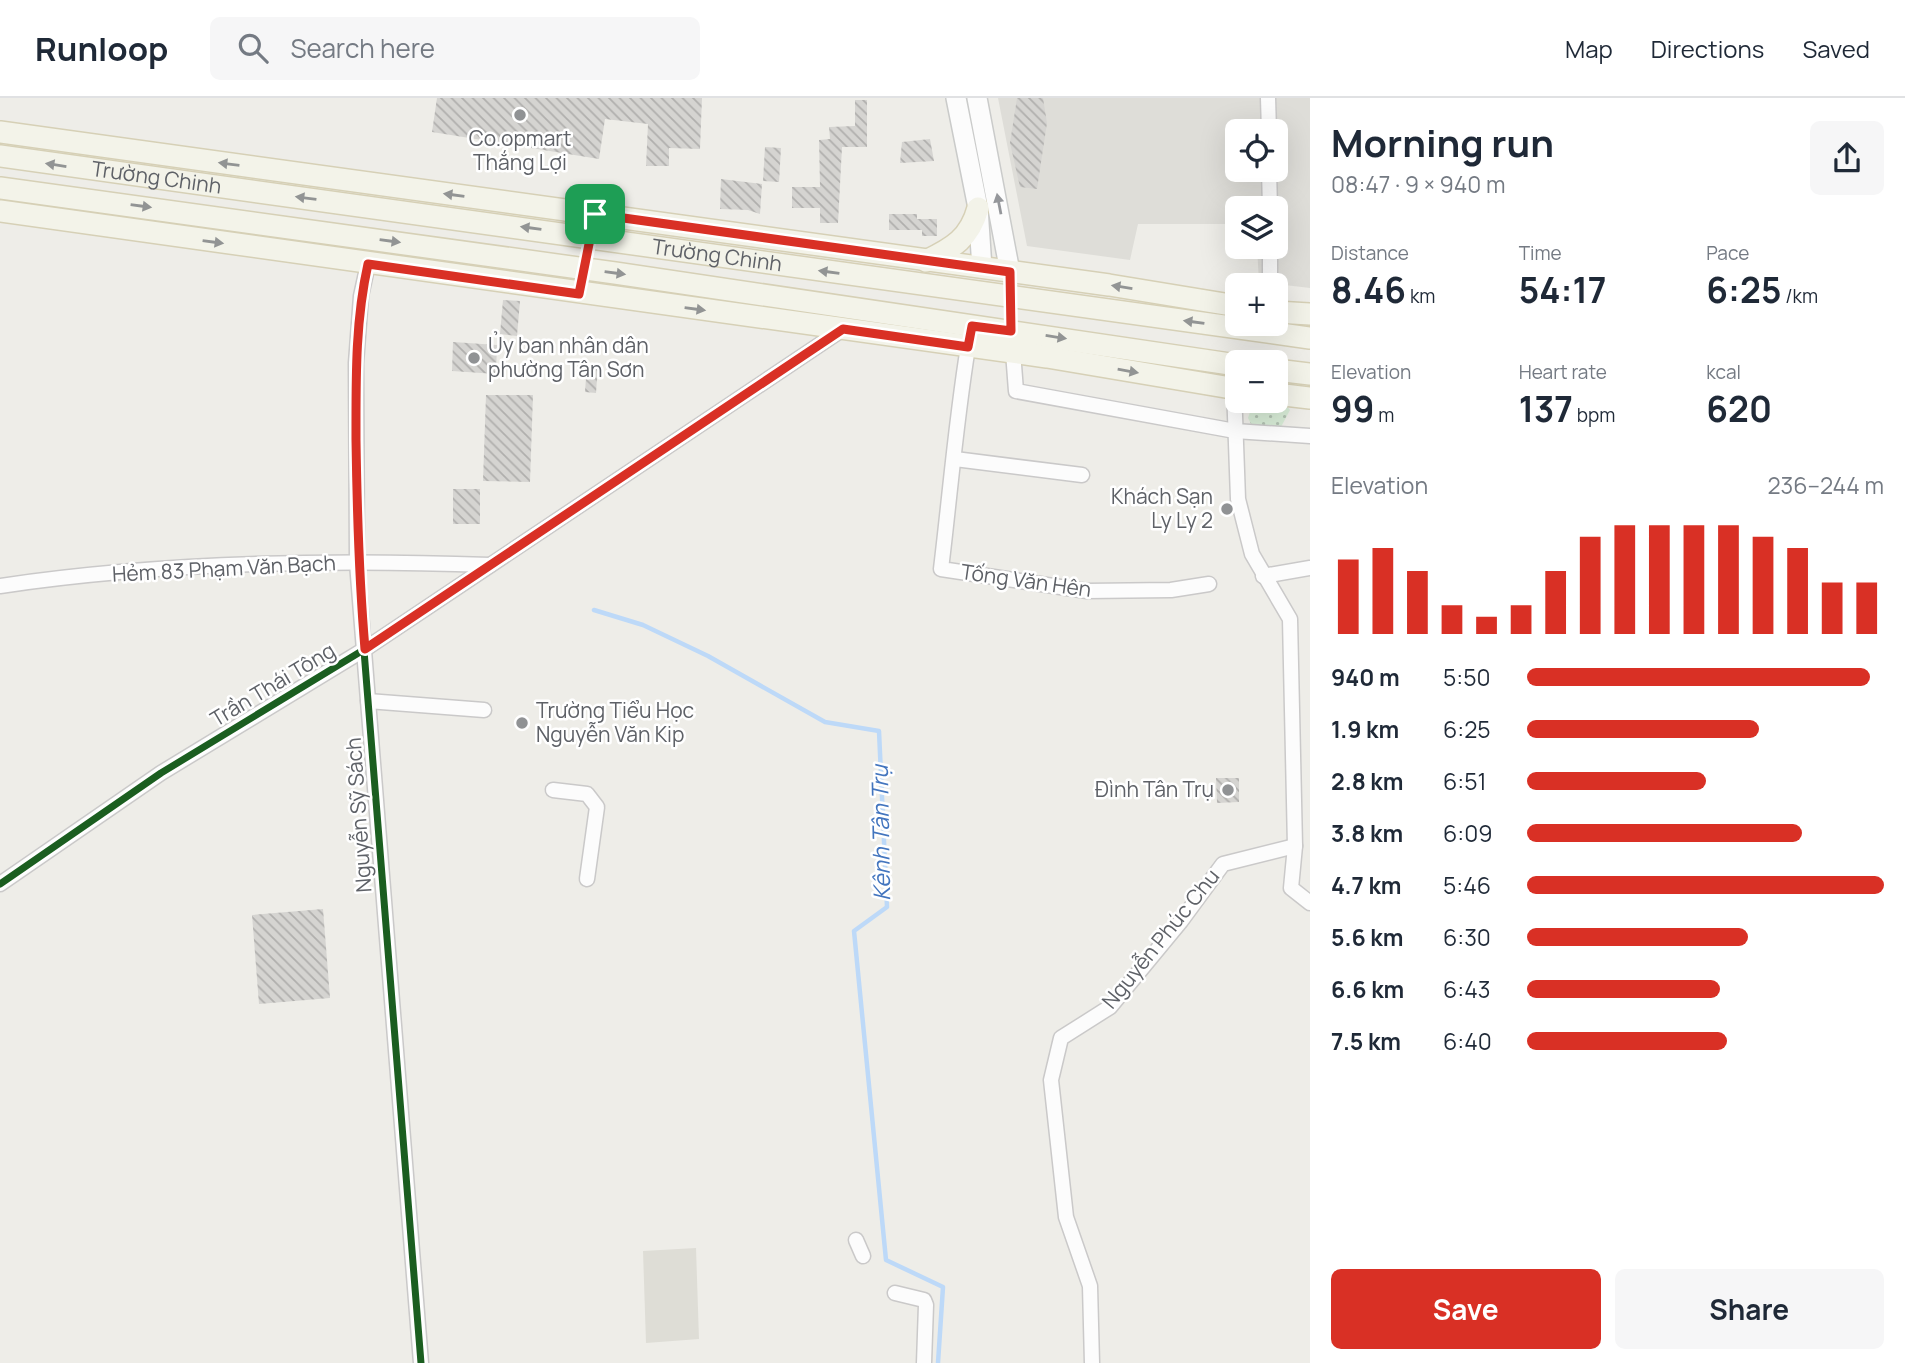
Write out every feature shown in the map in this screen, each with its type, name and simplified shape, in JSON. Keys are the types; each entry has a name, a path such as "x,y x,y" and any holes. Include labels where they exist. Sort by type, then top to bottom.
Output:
{"main road":[{"name":"Trường Chinh","path":"0,132 928,260 1225,304"},
{"name":"Trường Chinh","path":"0,156 97,172 590,237 1310,338"},
{"name":"Trường Chinh","path":"0,188 584,268 970,336 1225,364"},
{"path":"876,278 928,260 964,239 972,228 978,208"},
{"name":"Trường Chinh","path":"0,211 843,329 970,336"},
{"path":"579,294 595,214"},
{"path":"970,336 982,268"},
{"path":"1010,272 1012,342"},
{"path":"1288,313 1310,314"},
{"name":"Trường Chinh","path":"1012,342 1225,386"},
{"path":"1288,371 1310,374"},
{"path":"1288,395 1310,398"}],"street":[{"path":"956,98 978,208 982,268"},
{"path":"977,98 1010,272"},
{"path":"1268,98 1269,119"},
{"name":"Nguyễn Sỹ Sách","path":"368,264 361,296 356,363 357,563 421,1363"},
{"name":"Trần Thái Tông","path":"0,884 161,773 365,649 843,329"},
{"name":"Tống Văn Hên","path":"970,336 956,421 955,459 941,569 1087,591 1171,590 1209,584"},
{"path":"1012,342 1016,391 1235,431 1310,436"},
{"path":"1235,413 1238,499 1252,554 1290,619 1295,846 1292,888 1310,903"},
{"path":"955,459 1082,475"},
{"name":"Hẻm 83 Phạm Văn Bạch","path":"0,586 173,568 357,563 490,565"},
{"path":"1263,576 1310,569"},
{"path":"368,701 484,710"},
{"path":"553,790 587,794 597,807 587,879"},
{"name":"Nguyễn Phúc Chu","path":"1092,1363 1090,1286 1066,1217 1052,1092 1051,1080 1061,1038 1110,1007 1181,921 1223,864 1295,846"},
{"path":"856,1240 863,1256"},
{"path":"895,1293 924,1300 924,1363"}],"shaded area":[{"path":"998,98 1310,98 1310,288 1288,285 1288,273 1258,273 1258,259 1288,259 1288,196 1225,196 1225,224 1138,224 1130,260 1027,246"},
{"path":"696,1248 699,1339 646,1343 643,1251"}],"green space":[{"path":"1288,408 1290,410 1281,427 1252,426 1248,418 1250,413 1288,413"}],"building":[{"name":"Co.opmart Thắng Lợi","path":"437,98 702,98 700,149 669,148 669,166 646,166 648,124 605,119 599,159 432,132"},
{"path":"1017,98 1043,98 1047,123 1037,189 1020,187 1010,143"},
{"path":"855,100 867,100 867,147 842,147 838,223 820,223 820,208 792,208 792,187 820,187 819,140 830,139 829,127 855,126"},
{"path":"930,139 934,161 900,163 902,142"},
{"path":"765,147 781,148 779,182 763,181"},
{"path":"721,179 762,184 760,214 748,210 720,209"},
{"path":"889,214 917,214 917,219 937,219 937,236 922,236 922,230 889,230"},
{"path":"503,300 520,301 517,336 500,334"},
{"name":"Ủy ban nhân dân phường Tân Sơn","path":"453,342 497,345 496,374 452,371"},
{"path":"587,364 598,365 596,393 585,392"},
{"path":"486,395 533,395 530,482 483,481"},
{"path":"453,489 480,489 480,524 453,524"},
{"name":"Đình Tân Trụ","path":"1216,778 1239,778 1239,802 1217,803"},
{"path":"323,909 330,998 259,1004 252,915"}],"waterway":[{"name":"Kênh Tân Trụ","path":"594,610 643,625 708,656 825,722 879,731 887,907 854,931 886,1260 943,1287 938,1363"}],"cycle path":[{"path":"368,264 361,296 356,363 357,563 421,1363"},
{"path":"0,884 161,773 365,649 843,329"}],"place":[{"name":"Co.opmart Thắng Lợi","path":"520,115"},
{"name":"Ủy ban nhân dân phường Tân Sơn","path":"474,358"},
{"name":"Khách Sạn Ly Ly 2","path":"1227,509"},
{"name":"Trường Tiểu Học Nguyễn Văn Kip","path":"522,723"},
{"name":"Đình Tân Trụ","path":"1228,790"}],"route":[{"path":"595,214 1010,272 1011,331 972,326 968,347 843,329 365,649 357,563 356,363 361,296 368,264 579,294 595,214"}]}
